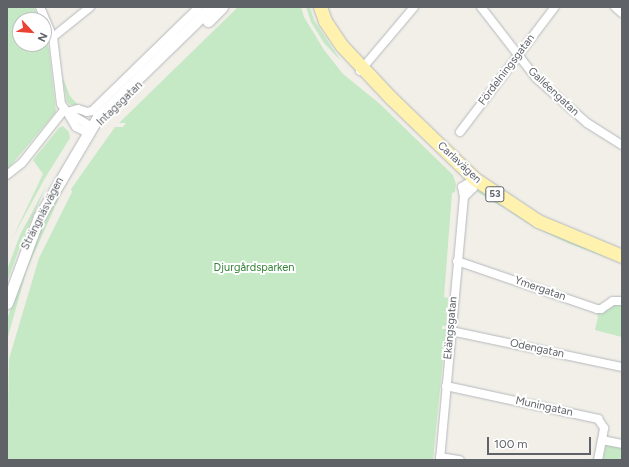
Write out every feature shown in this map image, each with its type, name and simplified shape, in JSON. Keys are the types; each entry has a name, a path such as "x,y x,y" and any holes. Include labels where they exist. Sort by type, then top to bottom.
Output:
{"main road":[{"name":"Intagsgatan","path":"91,131 98,117 212,7"},
{"name":"Intagsgatan","path":"91,131 104,122 222,7"},
{"name":"Carlavägen","path":"312,7 337,51 361,70 475,179 538,221 622,256"},
{"name":"Carlavägen","path":"320,7 326,21 342,46 361,70"},
{"name":"Strängnäsvägen","path":"7,303 39,217 91,131"}],"street":[{"path":"90,7 52,37 59,95 66,111 89,125 91,131"},
{"name":"Intagsgatan","path":"66,111 78,109 87,112 92,111 199,7"},
{"path":"361,70 414,7"},
{"name":"Galléengatan","path":"481,7 518,56 560,102 622,145"},
{"name":"Fördelningsgatan","path":"460,132 555,7"},
{"path":"615,7 622,12"},
{"path":"7,175 22,163 66,111"},
{"name":"Ekängsgatan","path":"440,459 464,197 473,188 475,179"},
{"name":"Ymergatan","path":"458,261 597,309 601,309 613,301 622,301"},
{"name":"Odengatan","path":"451,331 622,366"},
{"name":"Muningatan","path":"446,386 598,419 604,428 598,460"},
{"path":"602,440 622,444"},
{"path":"440,459 460,460"}],"green space":[{"path":"7,7 33,7 36,12 12,12 12,52 49,52 56,112 7,170"},
{"name":"Djurgårdsparken","path":"238,7 301,7 304,17 324,50 343,74 380,104 453,175 456,184 455,192 452,193 444,297 448,298 446,326 442,326 442,329 446,329 433,460 7,460 9,359 39,258 72,192 71,189 115,127 123,127 126,123 119,123"},
{"path":"306,7 310,7 314,20 341,61 324,43 311,22"},
{"path":"62,76 70,96 78,105 71,105 67,102"},
{"path":"63,126 69,132 70,138 45,178 12,239 43,174 33,160 59,128"},
{"path":"47,184 20,246 7,282 7,270 20,235"},
{"path":"64,187 27,269 7,340 7,320 26,262 55,197"},
{"path":"476,191 482,191 507,210 622,259 622,263 570,244 534,227"},
{"path":"614,305 622,305 622,337 595,330 598,317 596,312 601,313"},
{"path":"609,444 622,446 622,460 603,460 606,446"}]}
